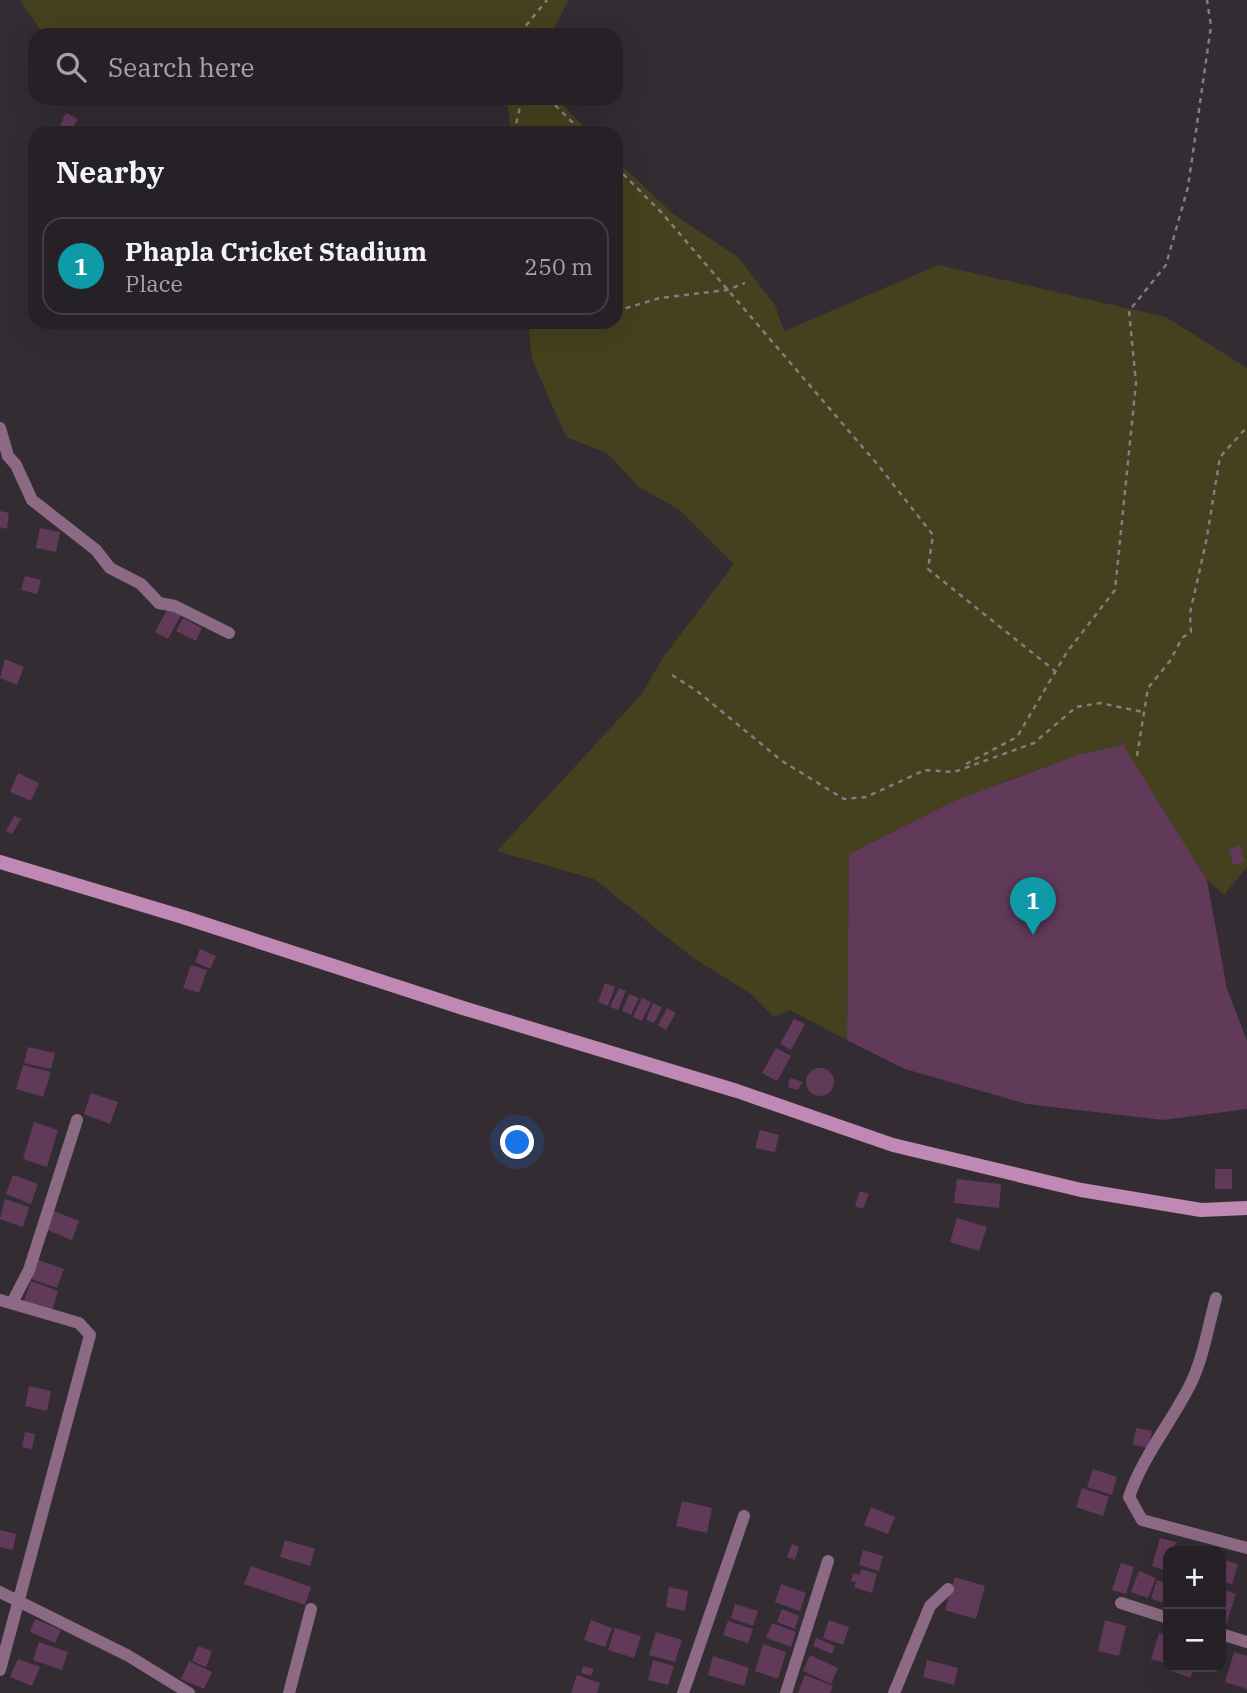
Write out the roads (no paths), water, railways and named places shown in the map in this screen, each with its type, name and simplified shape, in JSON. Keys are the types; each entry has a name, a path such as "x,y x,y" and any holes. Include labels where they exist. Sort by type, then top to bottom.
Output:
{"main road":[{"path":"0,862 737,1091 893,1145 1082,1190 1201,1210 1247,1208"}],"street":[{"path":"0,428 8,456 16,465 32,500 96,550 110,568 141,584 159,603 175,606 229,633"},
{"path":"0,1670 21,1601 40,1512 90,1335 79,1322 6,1301 29,1270 77,1120"},
{"path":"1216,1298 1191,1383 1165,1433 1137,1473 1129,1497 1142,1520 1247,1548"},
{"path":"683,1693 744,1516"},
{"path":"786,1693 828,1561"},
{"path":"894,1693 930,1606 948,1589"},
{"path":"0,1592 127,1655 189,1693"},
{"path":"1121,1603 1163,1616"},
{"path":"289,1693 311,1609"},
{"path":"1226,1636 1247,1642"}],"place":[{"name":"Phapla Cricket Stadium","path":"1033,935"}]}
